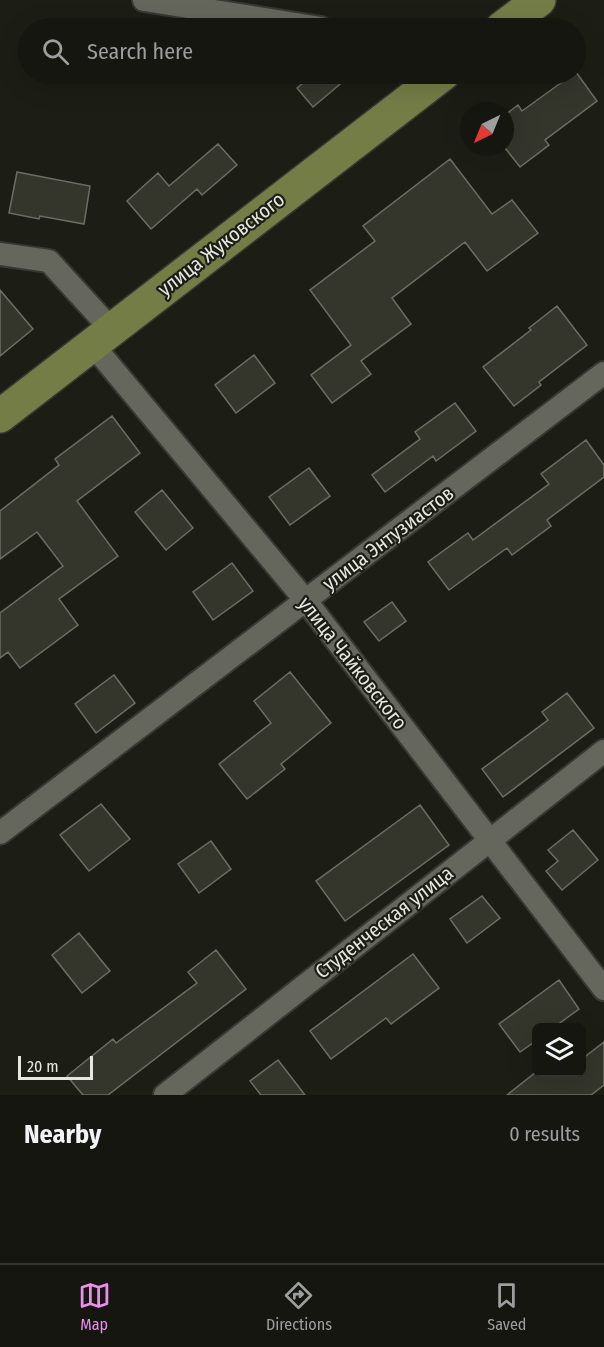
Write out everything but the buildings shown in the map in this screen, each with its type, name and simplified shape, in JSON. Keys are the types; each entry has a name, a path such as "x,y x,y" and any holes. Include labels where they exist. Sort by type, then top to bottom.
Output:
{"main road":[{"path":"515,18 539,0"},
{"name":"улица Жуковского","path":"0,416 430,84"}],"street":[{"path":"144,0 258,18"},
{"name":"улица Чайковского","path":"0,254 49,261 101,337 604,989"},
{"name":"улица Энтузиастов","path":"0,833 604,372"},
{"name":"Студенческая улица","path":"165,1095 604,751"}]}
